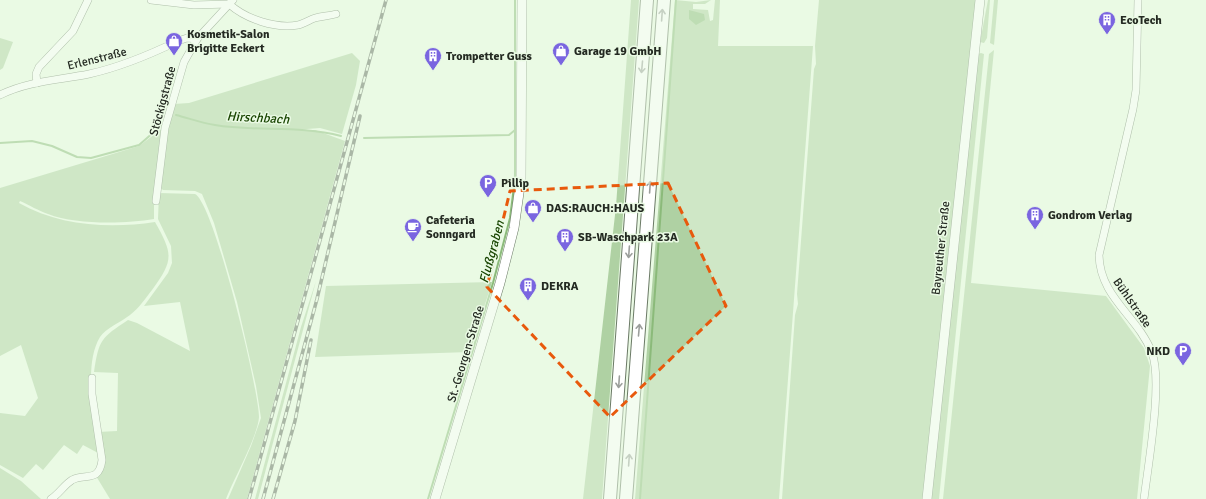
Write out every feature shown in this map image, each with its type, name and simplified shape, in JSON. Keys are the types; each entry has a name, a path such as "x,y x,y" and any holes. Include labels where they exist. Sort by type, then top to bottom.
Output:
{"highway":[{"path":"610,499 648,0"},
{"path":"626,499 664,0"}],"street":[{"path":"37,83 36,74 39,67 73,31 88,0"},
{"path":"151,0 194,5 231,2 246,16 271,24 284,26 297,25 314,18 336,14"},
{"name":"St.-Georgen-Straße","path":"435,499 500,283 514,229 521,179 522,0"},
{"name":"Bayreuther Straße","path":"927,499 980,0"},
{"name":"Bühlstraße","path":"1138,0 1136,90 1133,109 1100,246 1099,260 1101,272 1107,288 1148,345 1155,361 1154,405 1144,499"},
{"name":"Stöckigstraße","path":"156,201 165,128 184,62 197,38 231,2"},
{"name":"Erlenstraße","path":"0,95 14,88 111,69 144,57 178,41 187,38 197,38"},
{"path":"51,499 71,481 92,477 100,469 102,460 92,394 92,378"}],"highlighted area":[{"path":"668,183 726,306 610,417 487,287 510,191"}],"shaded area":[{"path":"631,0 639,0 602,499 583,499 616,206"},
{"path":"675,0 696,2 711,0 705,4 693,4 693,9 708,10 710,21 713,20 715,0 720,0 718,46 813,46 779,499 635,499"},
{"path":"819,0 976,0 923,499 782,499 795,315 798,304 797,294 814,69 816,64 815,46"},
{"path":"988,0 990,0 987,38 984,43 980,42"},
{"path":"994,0 998,0 994,45 990,43"},
{"path":"689,10 704,14 705,20 696,25 689,19"},
{"path":"0,38 13,42 3,68 0,70"},
{"path":"994,50 971,283 1106,296 1144,348 1150,366 1137,499 943,499 989,54"},
{"path":"352,53 360,61 356,85 342,134 320,128 294,130 315,130 345,141 247,499 228,499 251,446 261,418 256,386 237,302 214,223 202,194 195,191 163,190 160,187 166,130 174,104 189,103"},
{"path":"978,54 984,54 939,499 930,499"},
{"path":"163,128 154,201 154,219 115,223 86,222 59,218 20,201 19,203 34,211 51,217 85,224 120,225 155,222 168,250 167,264 159,280 144,300 130,315 110,328 100,337 95,349 91,379 93,410 100,454 83,445 77,454 64,445 43,470 36,464 23,478 0,465 0,413 25,416 38,398 21,345 0,356 0,188 139,146"},
{"path":"159,193 195,194 203,205 224,261 252,372 259,417 258,425 255,435 226,499 110,499 96,476 101,469 98,432 117,431 118,373 94,372 98,352 103,340 112,331 128,320 137,323 190,351 180,302 144,306 168,273 172,263 171,246 158,219"},
{"path":"316,281 258,499 255,499 301,327"},
{"path":"492,282 470,352 315,357 326,286"},
{"path":"0,468 21,481 41,499 0,499"}],"waterway":[{"name":"Flußgraben","path":"428,499 493,283 510,218 515,179 515,0"},
{"path":"640,499 676,0"},
{"name":"Hirschbach","path":"176,115 210,124 230,127 309,131 341,136"},
{"name":"Hirschbach","path":"0,143 32,141 52,146 77,157 91,158 139,145 162,125"},
{"name":"Hirschbach","path":"364,138 509,135 515,130"}],"railway":[{"path":"249,499 386,0"},
{"path":"263,499 317,299 360,116"},
{"path":"273,499 295,421 311,340"}],"place":[{"name":"EcoTech","path":"1107,35"},
{"name":"Kosmetik-Salon Brigitte Eckert","path":"174,56"},
{"name":"Garage 19 GmbH","path":"561,66"},
{"name":"Trompetter Guss","path":"433,71"},
{"name":"Pillip","path":"488,198"},
{"name":"DAS:RAUCH:HAUS","path":"533,223"},
{"name":"Gondrom Verlag","path":"1035,230"},
{"name":"Cafeteria Sonngard","path":"413,242"},
{"name":"SB-Waschpark 23A","path":"565,252"},
{"name":"DEKRA","path":"528,301"},
{"name":"NKD","path":"1183,366"}]}
